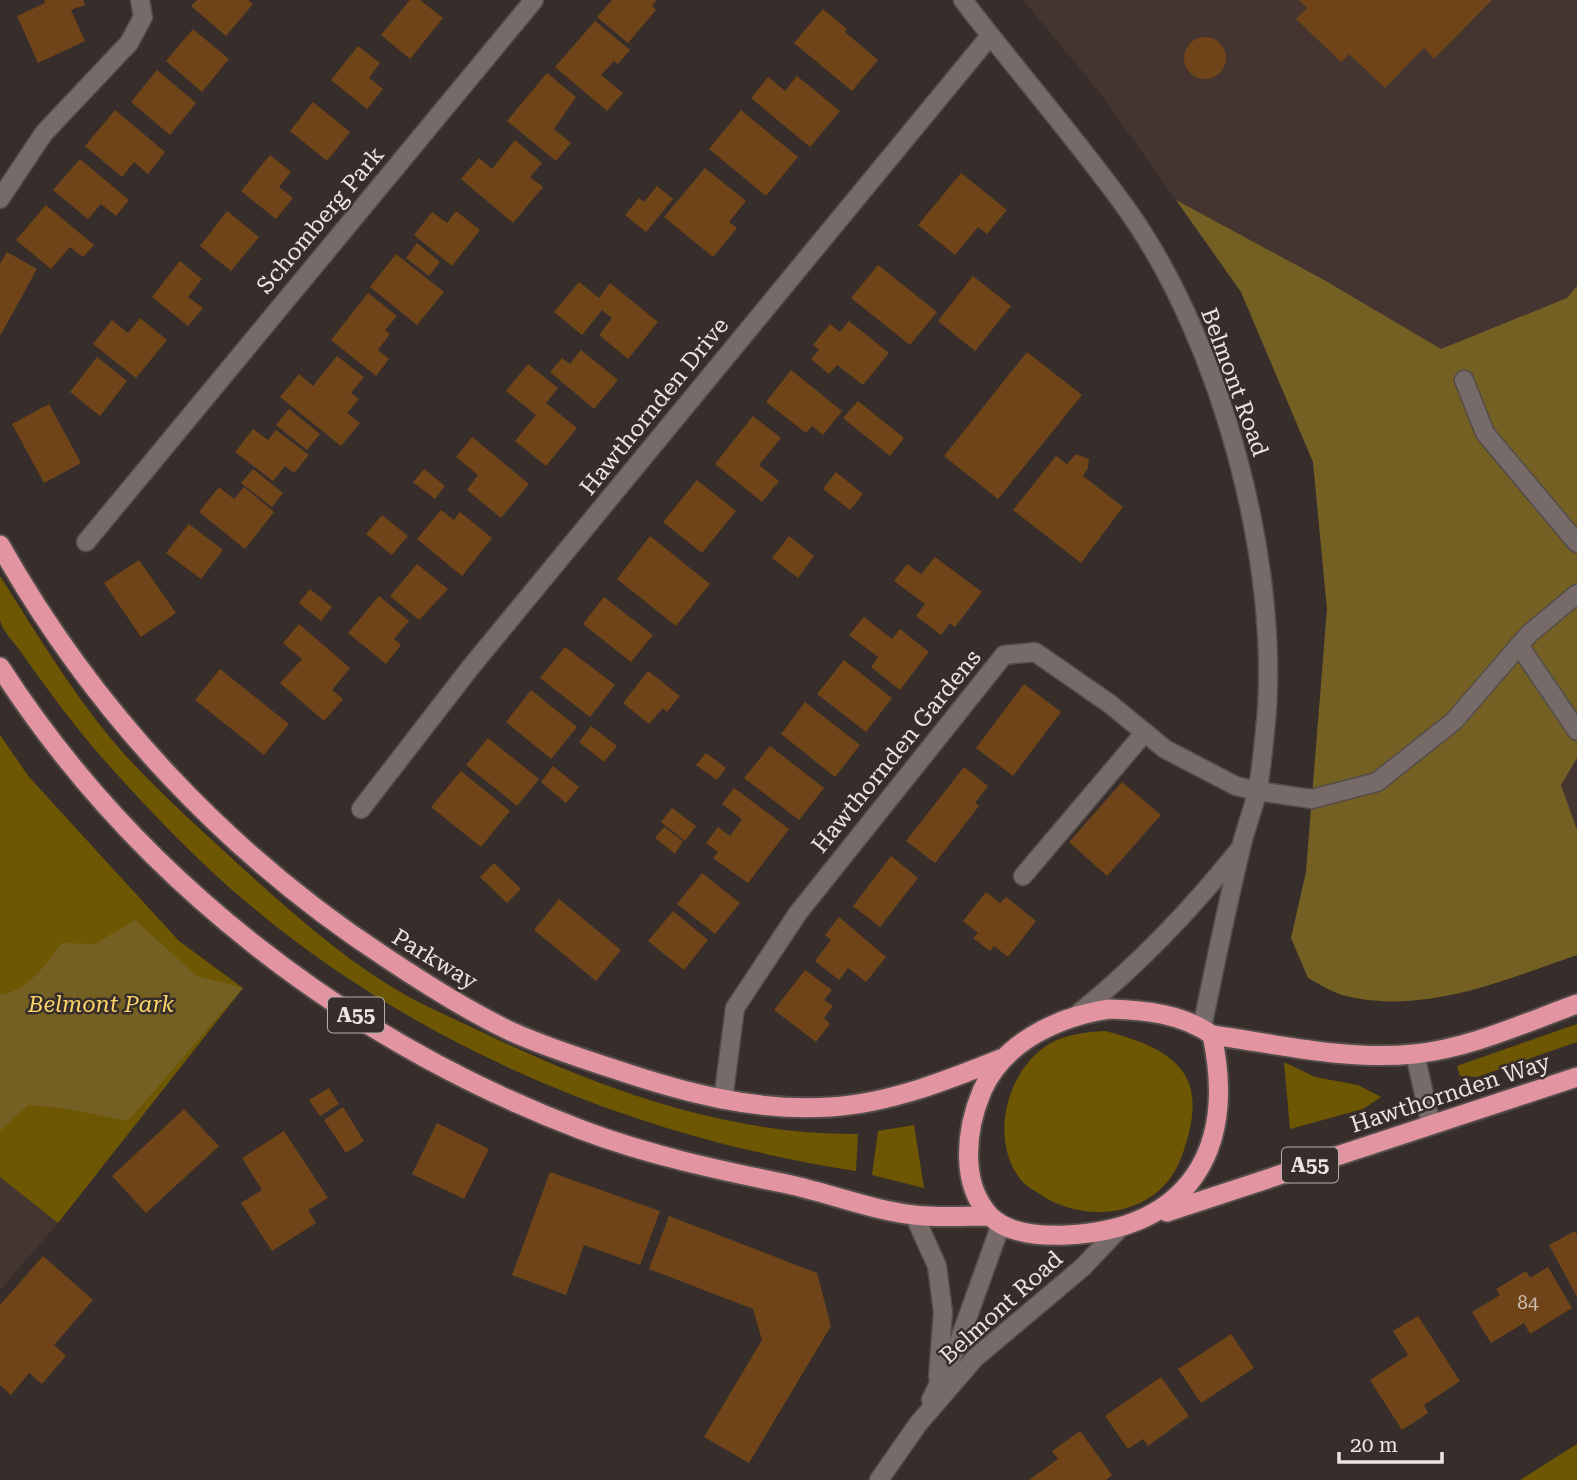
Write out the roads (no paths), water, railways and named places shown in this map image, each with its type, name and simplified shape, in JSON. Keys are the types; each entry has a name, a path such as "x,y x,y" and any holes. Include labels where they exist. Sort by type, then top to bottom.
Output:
{"highway":[{"name":"Parkway","path":"0,545 35,605 139,744 206,815 272,873 353,936 429,986 510,1031 644,1079 723,1100 766,1107 831,1107 869,1102 935,1085 1003,1058"},
{"name":"A55","path":"0,667 26,708 88,786 162,864 231,928 406,1048 493,1094 584,1131 691,1164 914,1215 996,1220 1039,1236 1100,1233 1120,1228 1140,1221 1180,1197 1199,1170 1211,1143 1219,1084 1207,1032 1180,1019 1136,1010 1110,1009 1079,1013 1039,1031 1003,1058 984,1086 973,1112 968,1153 975,1193 996,1220"},
{"name":"Hawthornden Way","path":"1207,1032 1377,1056 1415,1054 1475,1042 1577,1004"},
{"name":"Hawthornden Way","path":"1140,1221 1577,1077"}],"street":[{"path":"0,199 44,133 129,43 143,17 140,0"},
{"name":"Schomberg Park","path":"86,542 534,0"},
{"name":"Belmont Road","path":"963,0 1127,209 1179,299 1208,372 1245,481 1262,573 1269,654 1266,728 1257,791 1241,848 1207,1032"},
{"name":"Hawthornden Drive","path":"360,809 470,668 990,36"},
{"path":"1464,380 1485,433 1577,543"},
{"name":"Hawthornden Gardens","path":"723,1100 735,1008 798,913 1004,655 1035,652 1177,755 1237,786 1312,799 1377,782 1454,721 1519,645 1577,594"},
{"path":"1519,645 1577,731"},
{"path":"1023,876 1145,732"},
{"name":"Belmont Road","path":"1079,1013 1127,975 1210,886 1241,848"},
{"path":"1415,1054 1431,1125"},
{"path":"914,1215 937,1266 943,1312 937,1387"},
{"name":"Belmont Road","path":"918,1424 958,1344 996,1220"},
{"name":"Belmont Road","path":"879,1480 918,1424 975,1358 1083,1267 1120,1228"}],"park label":[{"name":"Belmont Park","path":"101,1004"}]}
